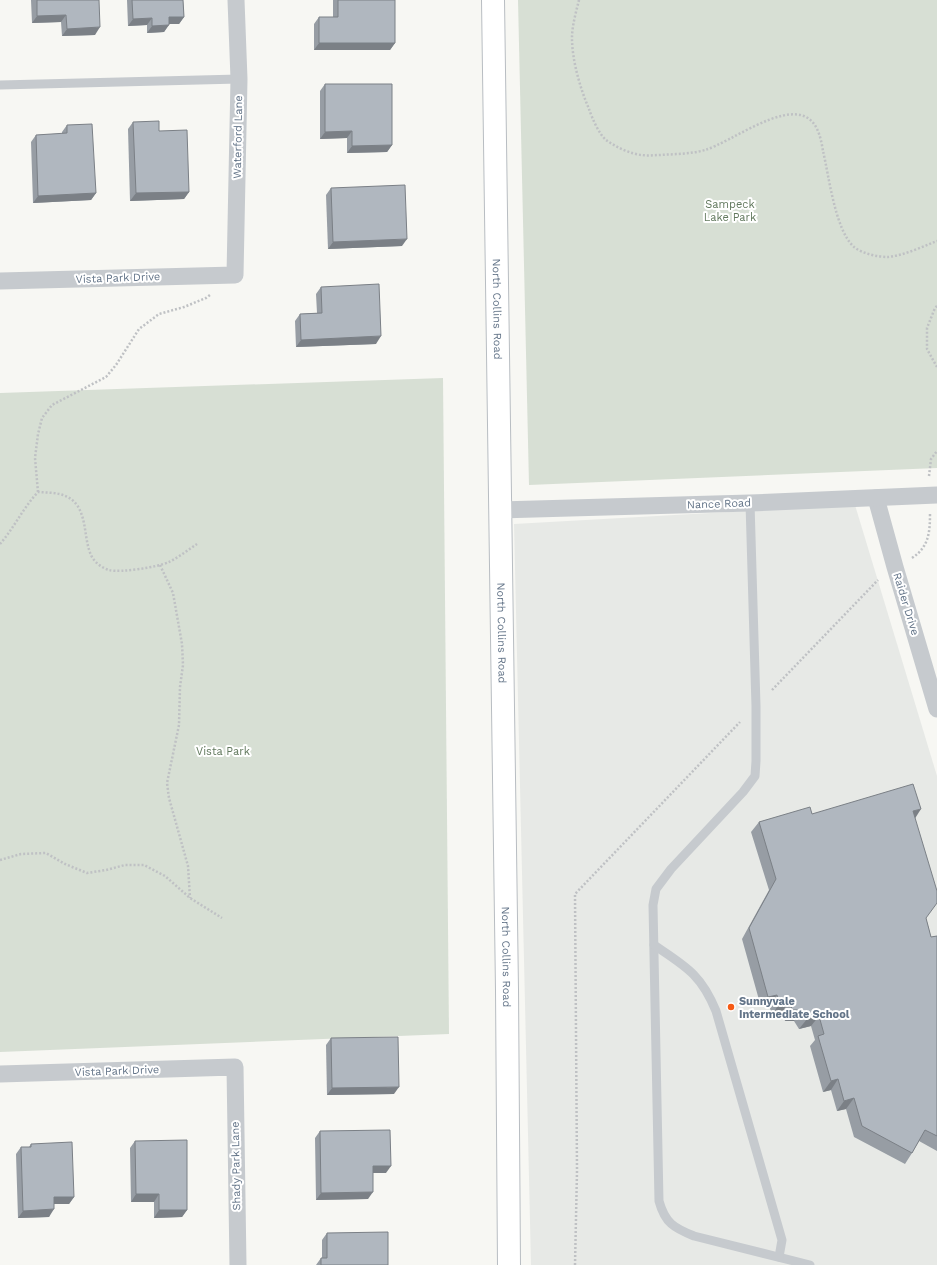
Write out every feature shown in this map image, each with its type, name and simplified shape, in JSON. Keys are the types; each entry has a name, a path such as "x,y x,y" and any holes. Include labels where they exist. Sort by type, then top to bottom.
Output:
{"street":[{"name":"Waterford Lane","path":"236,0 239,79 236,275"},
{"name":"North Collins Road","path":"493,0 501,510 509,1265"},
{"name":"Vista Park Drive","path":"0,282 236,275"},
{"name":"Nance Road","path":"501,510 750,503 937,495"},
{"name":"Raider Drive","path":"876,498 937,709"},
{"name":"Vista Park Drive","path":"0,1074 235,1067"},
{"name":"Shady Park Lane","path":"235,1067 238,1265"}],"lane":[{"path":"0,85 239,79"},
{"path":"750,503 756,706 755,776 743,792 671,869 656,889 653,905 659,1201 662,1212 668,1222 680,1231 694,1236 810,1265"},
{"path":"654,945 688,969 701,982 710,996 716,1011 782,1240 779,1257"}],"path":[{"path":"579,0 572,38 574,60 585,100 594,121 605,139 623,149 642,155 686,154 705,150 755,126 776,118 792,114 806,117 815,124 821,140 838,219 845,235 854,247 867,254 887,257 901,255 937,241"},
{"path":"0,544 8,535 29,502 38,492 35,458 38,434 42,418 52,405 106,377 116,365 139,329 159,314 184,307 206,298 236,275"},
{"path":"937,306 934,308 927,328 927,348 937,367"},
{"path":"38,492 61,494 69,498 76,505 81,514 87,545 92,557 101,567 111,570 132,570 160,565 172,560 197,544"},
{"path":"160,565 173,593 182,644 183,665 180,687 179,725 167,783 169,798 188,866 190,898"},
{"path":"0,860 21,854 46,853 65,864 86,873 125,865 144,865 165,876 190,898 222,918"}],"shaded area":[{"name":"Sunnyvale Intermediate School","path":"855,505 937,776 937,1265 531,1265 514,524"}],"green space":[{"name":"Sampeck Lake Park","path":"518,0 937,0 937,468 529,485"},
{"name":"Vista Park","path":"443,378 449,1034 0,1052 0,393"}],"building":[{"path":"37,0 99,0 100,27 67,29 66,15 37,16"},
{"path":"132,0 183,0 184,17 169,17 169,25 152,26 152,18 133,19"},
{"path":"338,0 395,0 395,43 319,43 319,17 338,17"},
{"path":"325,84 392,84 392,145 352,146 352,131 325,132"},
{"path":"159,121 159,131 187,130 189,192 136,193 133,122"},
{"path":"92,124 96,193 38,196 36,135 67,133 67,125"},
{"path":"405,185 407,239 333,242 331,188"},
{"path":"379,284 381,336 301,340 300,314 322,313 321,287"},
{"path":"913,784 921,809 913,811 937,891 937,903 926,918 931,937 937,936 937,1136 925,1130 912,1153 862,1126 854,1098 844,1101 838,1079 831,1081 818,1036 824,1034 819,1016 807,1019 801,1010 792,1010 790,1001 779,1004 777,995 768,997 749,928 776,879 759,822 810,807 812,814"},
{"path":"398,1037 399,1087 332,1088 331,1038"},
{"path":"390,1130 391,1166 373,1166 373,1192 321,1193 320,1131"},
{"path":"187,1140 187,1210 159,1210 159,1194 136,1194 135,1141"},
{"path":"72,1142 74,1197 54,1197 54,1209 23,1211 21,1147 31,1147 31,1144"},
{"path":"388,1232 388,1265 321,1265 321,1258 327,1258 327,1233"}],"place":[{"name":"Sunnyvale Intermediate School","path":"731,1007"}]}
